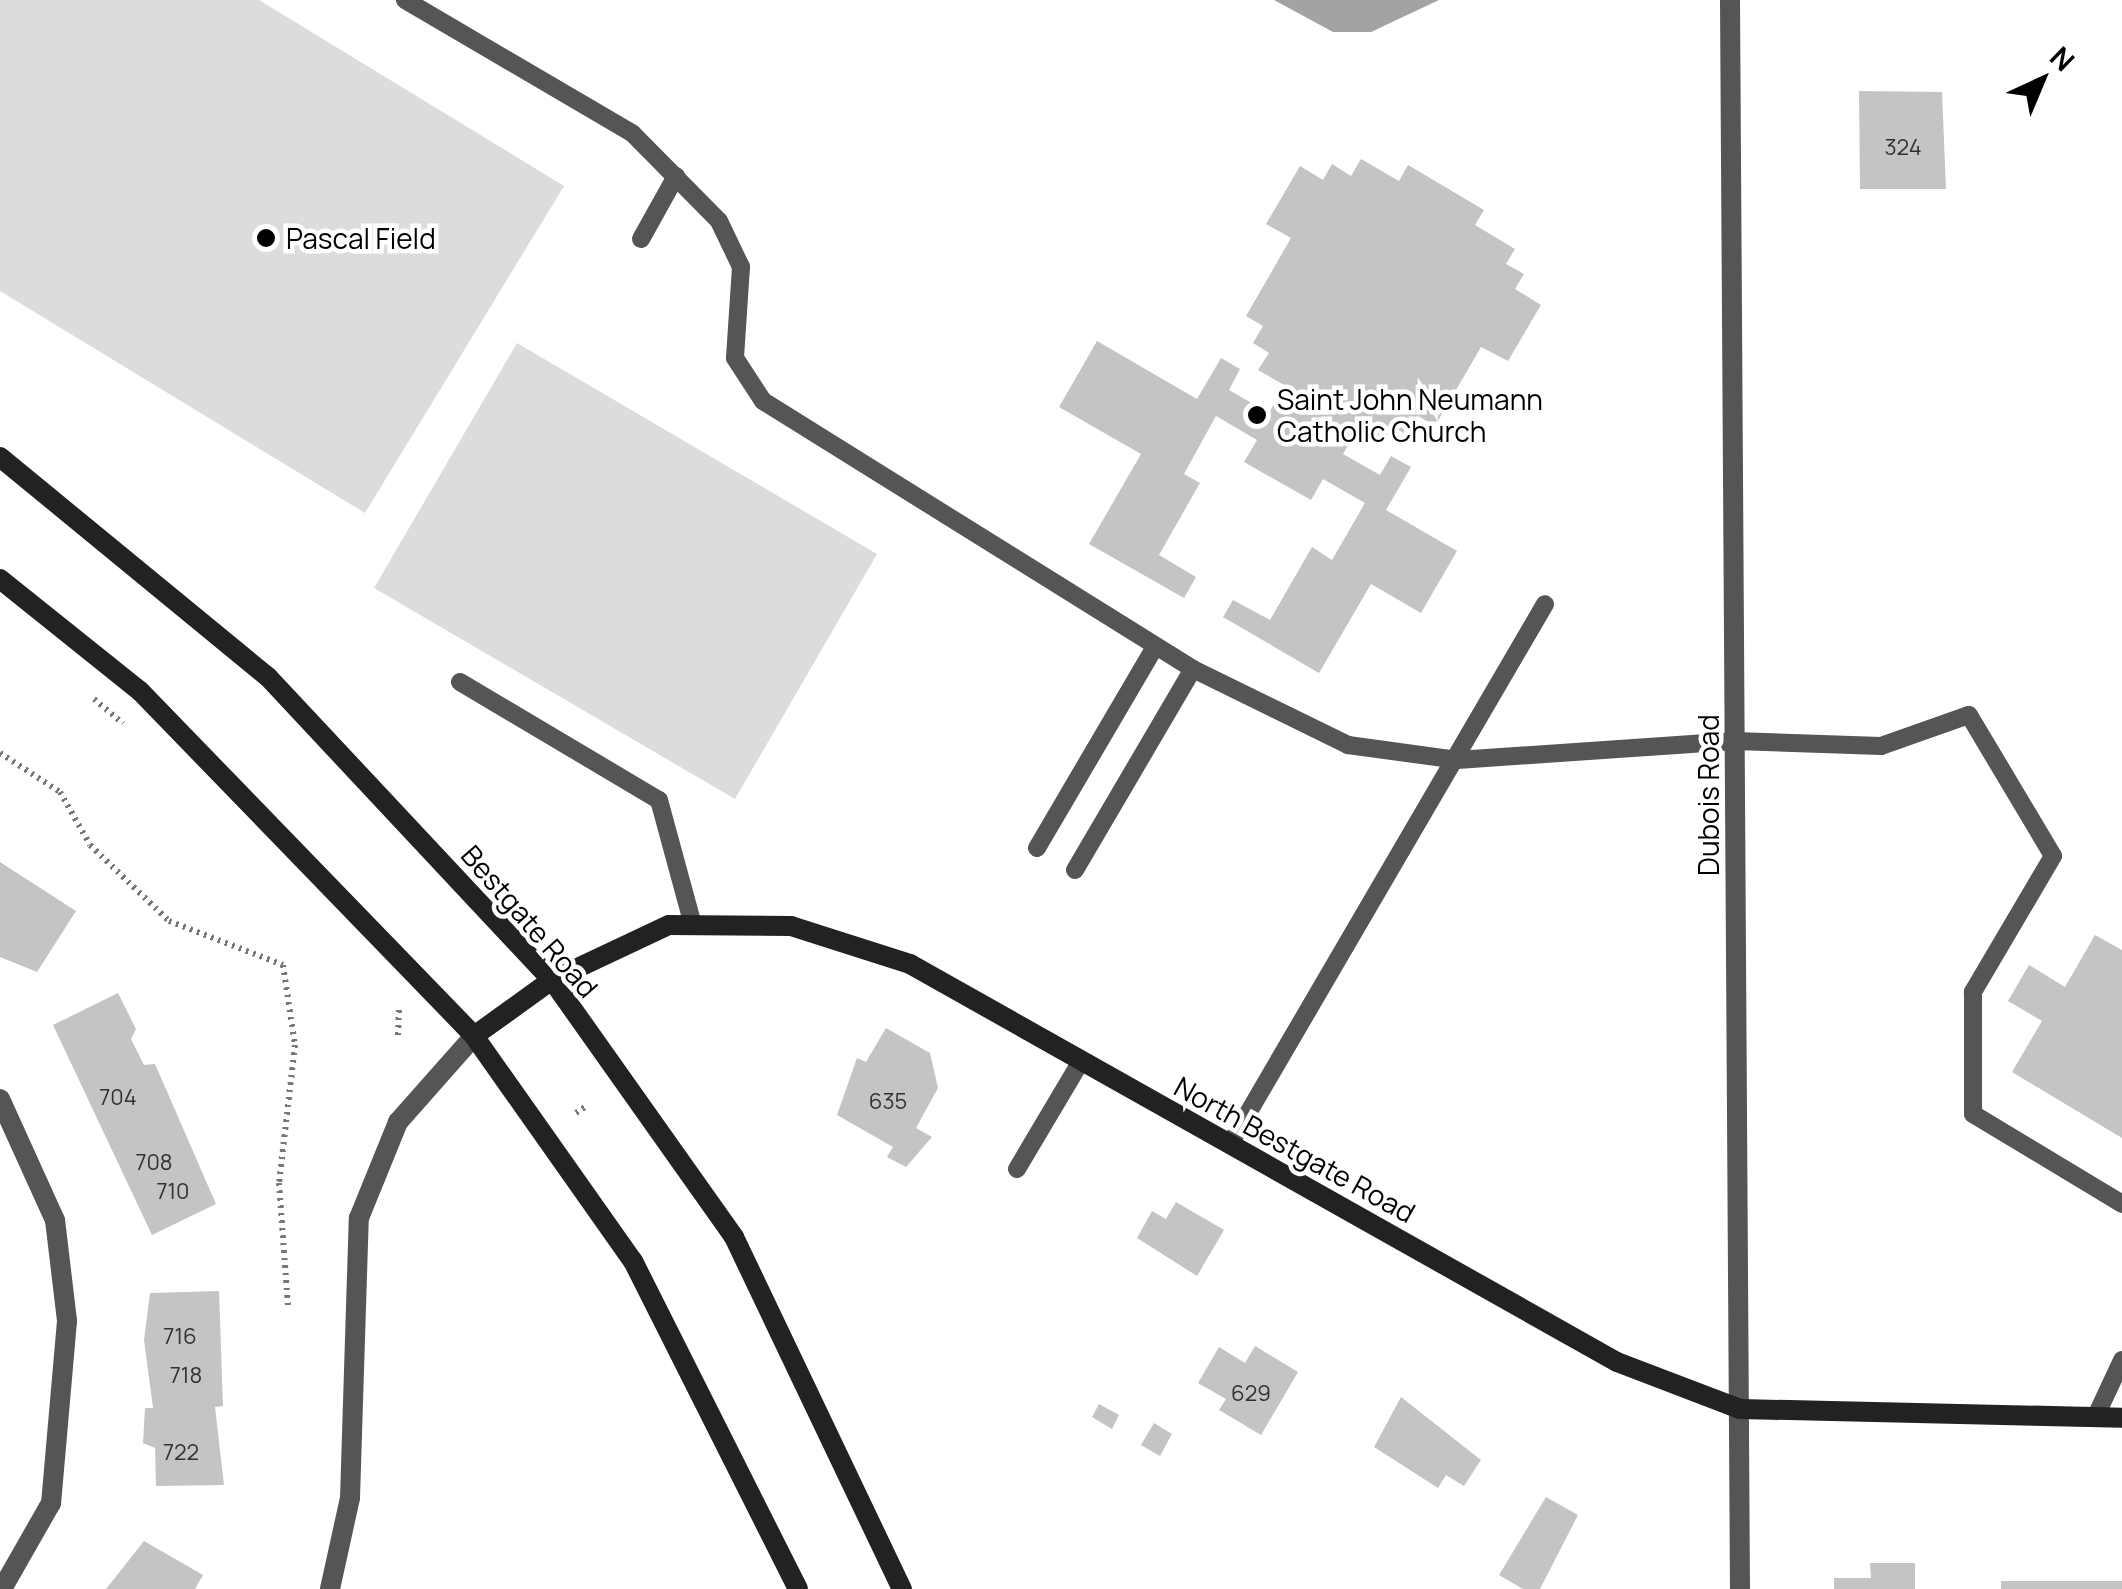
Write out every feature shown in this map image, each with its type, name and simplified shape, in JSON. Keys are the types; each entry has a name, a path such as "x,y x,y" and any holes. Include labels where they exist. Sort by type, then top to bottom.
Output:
{"main road":[{"name":"Bestgate Road","path":"0,457 268,677 552,980 734,1237 902,1589"},
{"path":"0,579 140,692 474,1036 633,1261 798,1589"},
{"name":"North Bestgate Road","path":"474,1036 552,980 669,925 790,926 910,964 1617,1362 1740,1409 2122,1418"}],"street":[{"name":"Dubois Road","path":"1730,0 1740,1589"},
{"path":"330,1589 350,1498 360,1218 398,1122 474,1036"},
{"path":"0,1100 55,1220 67,1321 51,1504 2,1589"}],"lane":[{"path":"404,0 633,134 719,222 741,266 736,358 763,401 1193,669 1348,745 1458,760 1735,741 1881,746 1969,715 2054,856 1973,992 1973,1114 2122,1204"},
{"path":"641,238 676,176"},
{"path":"1230,1144 1458,760 1545,604"},
{"path":"1037,848 1154,646"},
{"path":"1075,870 1193,669"},
{"path":"460,682 659,800 693,925"},
{"path":"1018,1168 1081,1061"},
{"path":"2096,1418 2122,1360"}],"path":[{"path":"77,685 138,736"},
{"path":"0,753 60,792 90,845 169,921 283,966 295,1045 279,1183 288,1306"},
{"path":"395,1001 404,1014 398,1036"},
{"path":"576,1112 585,1106"}],"shaded area":[{"name":"Pascal Field","path":"0,0 259,0 564,186 365,513 0,291"},
{"path":"1274,0 1439,0 1371,32 1333,32"},
{"path":"517,343 877,554 735,799 374,588"}],"building":[{"path":"1859,91 1942,92 1946,189 1860,189"},
{"name":"Saint John Neumann Catholic Church","path":"1361,159 1399,181 1408,165 1484,210 1475,225 1515,249 1506,264 1524,274 1515,289 1541,305 1508,361 1481,347 1435,426 1420,417 1409,436 1393,427 1384,443 1358,428 1343,454 1380,475 1391,456 1411,467 1386,510 1457,551 1421,613 1371,584 1319,673 1223,617 1233,600 1270,620 1312,547 1332,560 1365,503 1323,479 1311,500 1244,462 1257,440 1216,416 1184,474 1200,483 1159,555 1196,577 1184,598 1089,544 1141,454 1059,407 1097,341 1197,399 1221,358 1240,369 1229,390 1269,413 1284,385 1258,370 1269,353 1253,343 1263,326 1246,316 1291,238 1266,224 1300,166 1323,180 1332,164 1351,176"},
{"path":"0,862 76,911 37,972 0,957"},
{"path":"2095,935 2122,950 2122,1138 2012,1072 2042,1021 2008,1001 2029,965 2065,987"},
{"path":"118,993 136,1029 131,1039 144,1065 155,1064 216,1204 152,1235 53,1025"},
{"path":"886,1028 930,1053 938,1088 916,1128 932,1137 906,1167 887,1157 893,1147 837,1115 857,1058 866,1062"},
{"path":"1176,1202 1224,1230 1197,1276 1137,1238 1152,1211 1166,1219"},
{"path":"219,1291 223,1406 215,1407 224,1485 156,1486 155,1448 143,1443 145,1408 153,1408 144,1340 150,1293"},
{"path":"1255,1346 1298,1372 1261,1435 1219,1410 1226,1399 1198,1383 1219,1347 1245,1363"},
{"path":"1401,1397 1481,1460 1464,1486 1446,1475 1438,1488 1374,1447"},
{"path":"1099,1404 1119,1415 1112,1429 1092,1417"},
{"path":"1154,1423 1172,1434 1160,1456 1141,1445"},
{"path":"1546,1497 1578,1515 1540,1589 1523,1589 1499,1575"},
{"path":"144,1541 203,1575 195,1589 106,1589"},
{"path":"1870,1563 1915,1563 1915,1589 1834,1589 1834,1578 1871,1578"},
{"path":"2001,1581 2122,1581 2122,1589 2001,1589"}],"place":[{"name":"Pascal Field","path":"266,238"},
{"name":"Saint John Neumann Catholic Church","path":"1257,415"}]}
